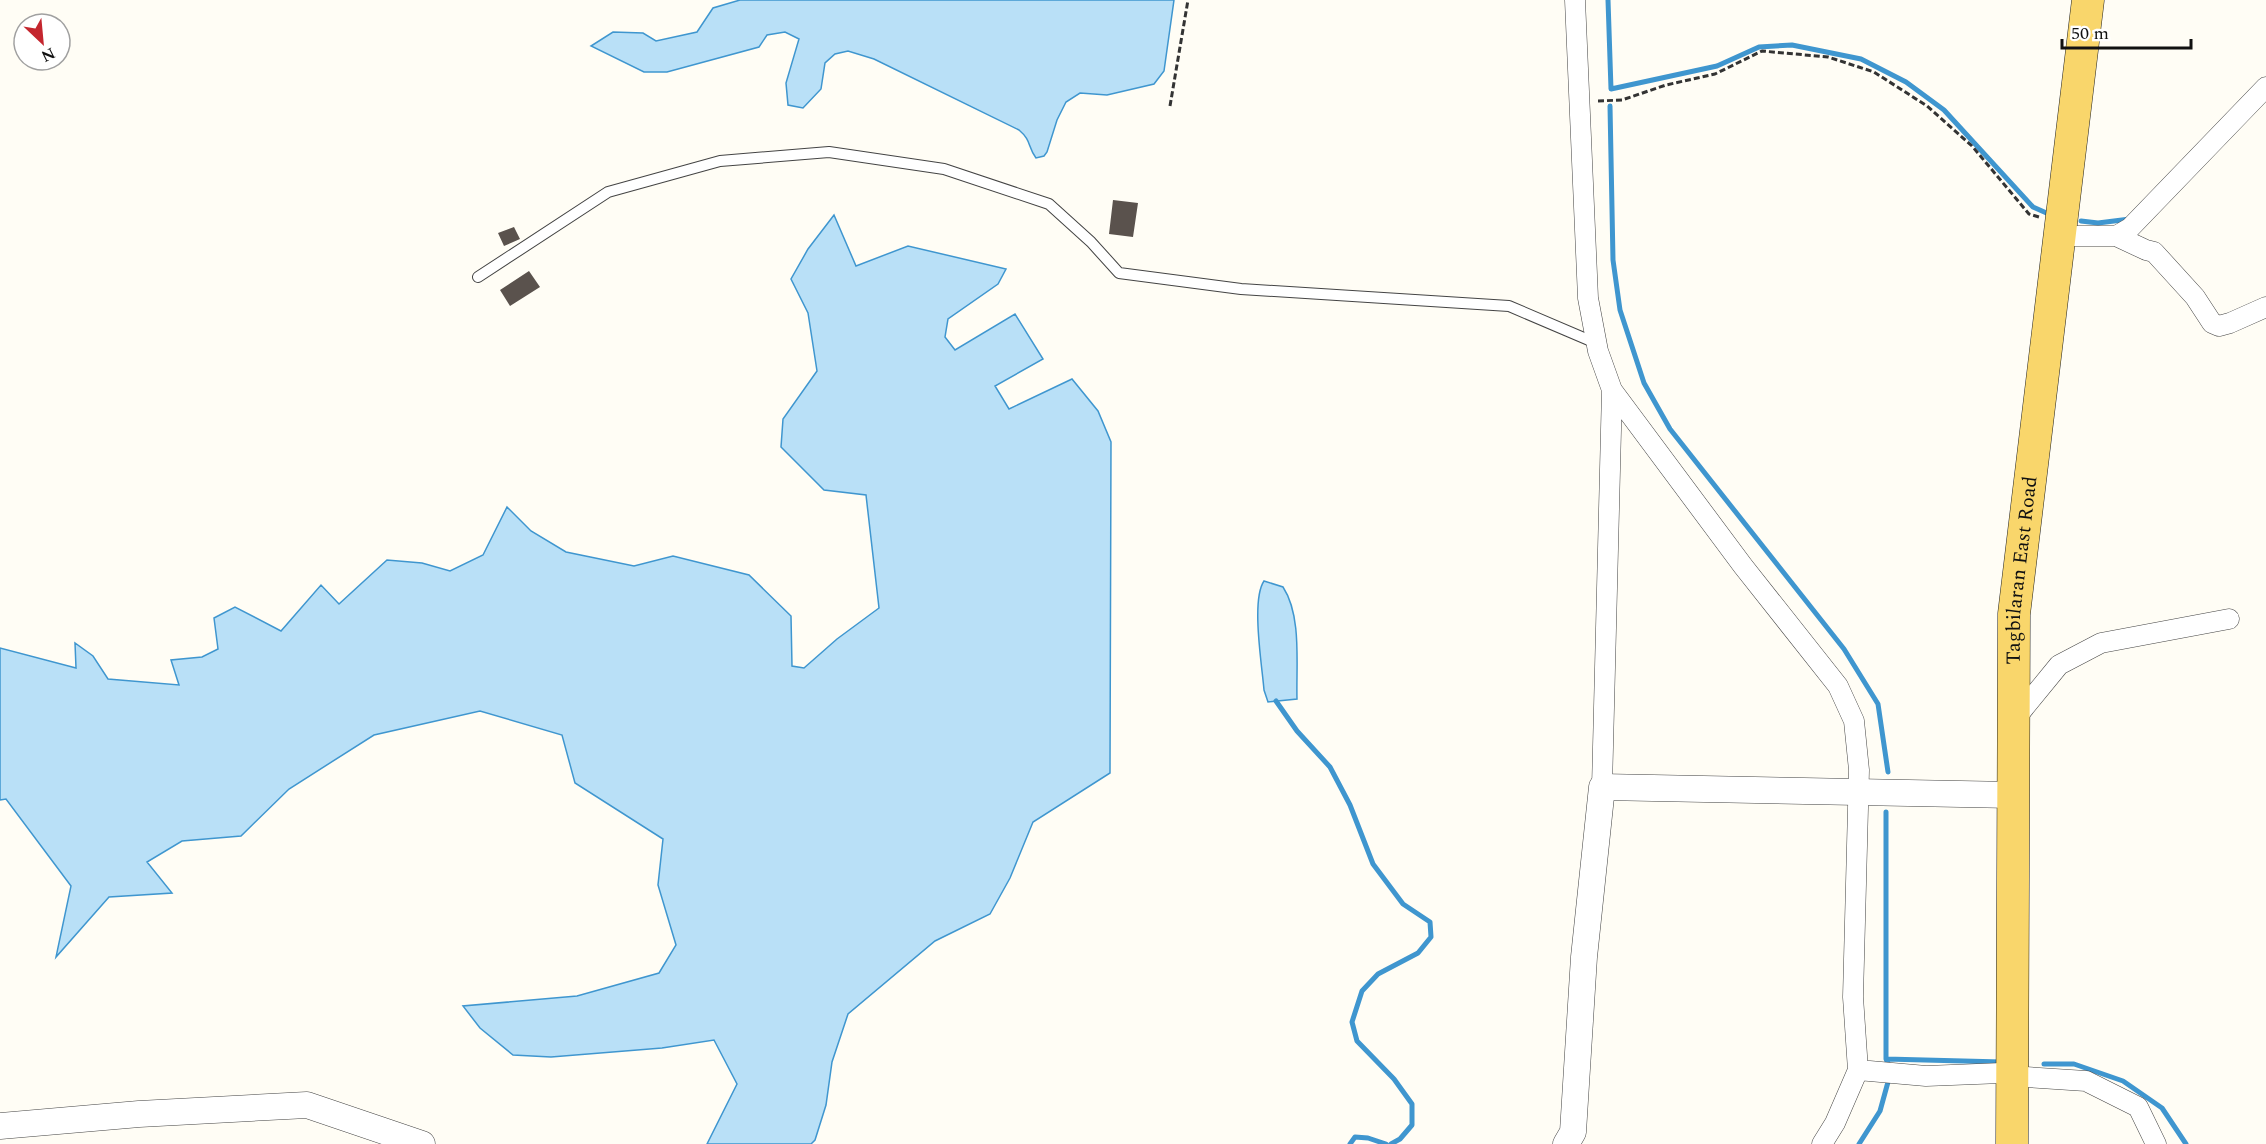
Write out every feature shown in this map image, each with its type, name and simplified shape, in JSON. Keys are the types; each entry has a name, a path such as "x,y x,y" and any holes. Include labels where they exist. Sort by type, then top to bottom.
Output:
{"main road":[{"name":"Tagbilaran East Road","path":"2012,1144 2014,614 2088,0"}],"street":[{"path":"1575,0 1588,298 1598,351 1612,390 1743,566 1838,686 1854,721 1859,770 1853,997 1858,1070 1835,1123 1822,1144"},
{"path":"2116,236 2130,228 2266,87"},
{"path":"2060,230 2116,236 2154,252 2183,282 2212,323 2219,326 2266,307"},
{"path":"1566,1144 1573,1132 1584,957 1602,788 1612,390"},
{"path":"2014,720 2059,665 2101,643 2229,619"},
{"path":"1602,788 2013,795"},
{"path":"1858,1070 1926,1076 2002,1073 2011,1076 2086,1082 2138,1107 2156,1144"},
{"path":"0,1125 139,1114 307,1105 422,1144"}],"lane":[{"path":"478,277 608,192 720,161 830,152 944,170 1049,204 1091,242 1119,273 1241,289 1509,306 1591,341 1598,351"}],"path":[{"path":"1170,106 1188,0"},
{"path":"1578,101 1622,100 1666,85 1714,74 1762,51 1828,57 1874,72 1927,106 1972,146 2029,214 2060,230"}],"water":[{"path":"740,0 1174,0 1164,71 1154,84 1107,95 1080,93 1066,102 1057,120 1047,152 1044,156 1036,158 1026,137 1019,130 874,59 848,51 835,54 825,63 821,89 803,108 788,105 786,83 799,39 785,32 767,35 759,47 667,72 644,72 591,46 613,32 643,33 656,41 697,32 713,8"},
{"path":"834,215 856,266 908,246 1006,269 998,284 948,319 945,337 955,350 1015,314 1043,359 995,386 1009,409 1072,379 1098,411 1111,442 1110,773 1033,822 1010,878 990,914 935,941 848,1014 832,1062 826,1105 815,1140 811,1144 707,1144 737,1084 714,1040 662,1048 551,1057 513,1055 480,1028 463,1006 577,996 659,973 676,945 658,885 663,839 575,783 562,735 480,711 374,735 289,789 241,836 182,841 147,862 172,893 109,897 56,957 71,886 6,799 0,800 0,648 76,668 75,643 93,656 108,679 179,685 171,660 202,657 218,649 214,618 235,607 281,631 321,585 339,604 387,560 422,563 450,571 483,555 507,507 531,531 566,552 634,566 673,556 749,575 791,616 792,666 804,668 837,639 879,608 866,495 824,490 781,447 783,419 817,371 808,313 791,279 808,249"},
{"path":"1264,581 1283,587 1293,612 1297,641 1297,699 1268,702 1264,690 1258,603"}],"building":[{"path":"1113,200 1138,203 1133,237 1109,234"},
{"path":"514,227 520,239 504,246 498,233"},
{"path":"529,271 540,287 510,306 500,290"}],"waterway":[{"path":"1608,0 1611,89 1717,66 1759,47 1792,45 1861,59 1906,82 1944,110 2033,207 2051,215"},
{"path":"1610,106 1613,260 1620,310 1644,383 1670,429 1844,649 1878,704 1888,772"},
{"path":"2081,221 2098,223 2130,219"},
{"path":"1276,701 1297,731 1330,767 1350,805 1373,864 1403,904 1430,922 1431,937 1418,953 1378,974 1362,991 1352,1022 1357,1041 1394,1079 1412,1104 1412,1125 1400,1139 1391,1144"},
{"path":"1886,812 1886,1059 1890,1068"},
{"path":"1886,1059 2002,1062"},
{"path":"2044,1064 2074,1064 2123,1081 2162,1108 2186,1144"},
{"path":"1859,1144 1880,1111 1888,1082"},
{"path":"1350,1144 1355,1137 1368,1138 1386,1144"}]}
